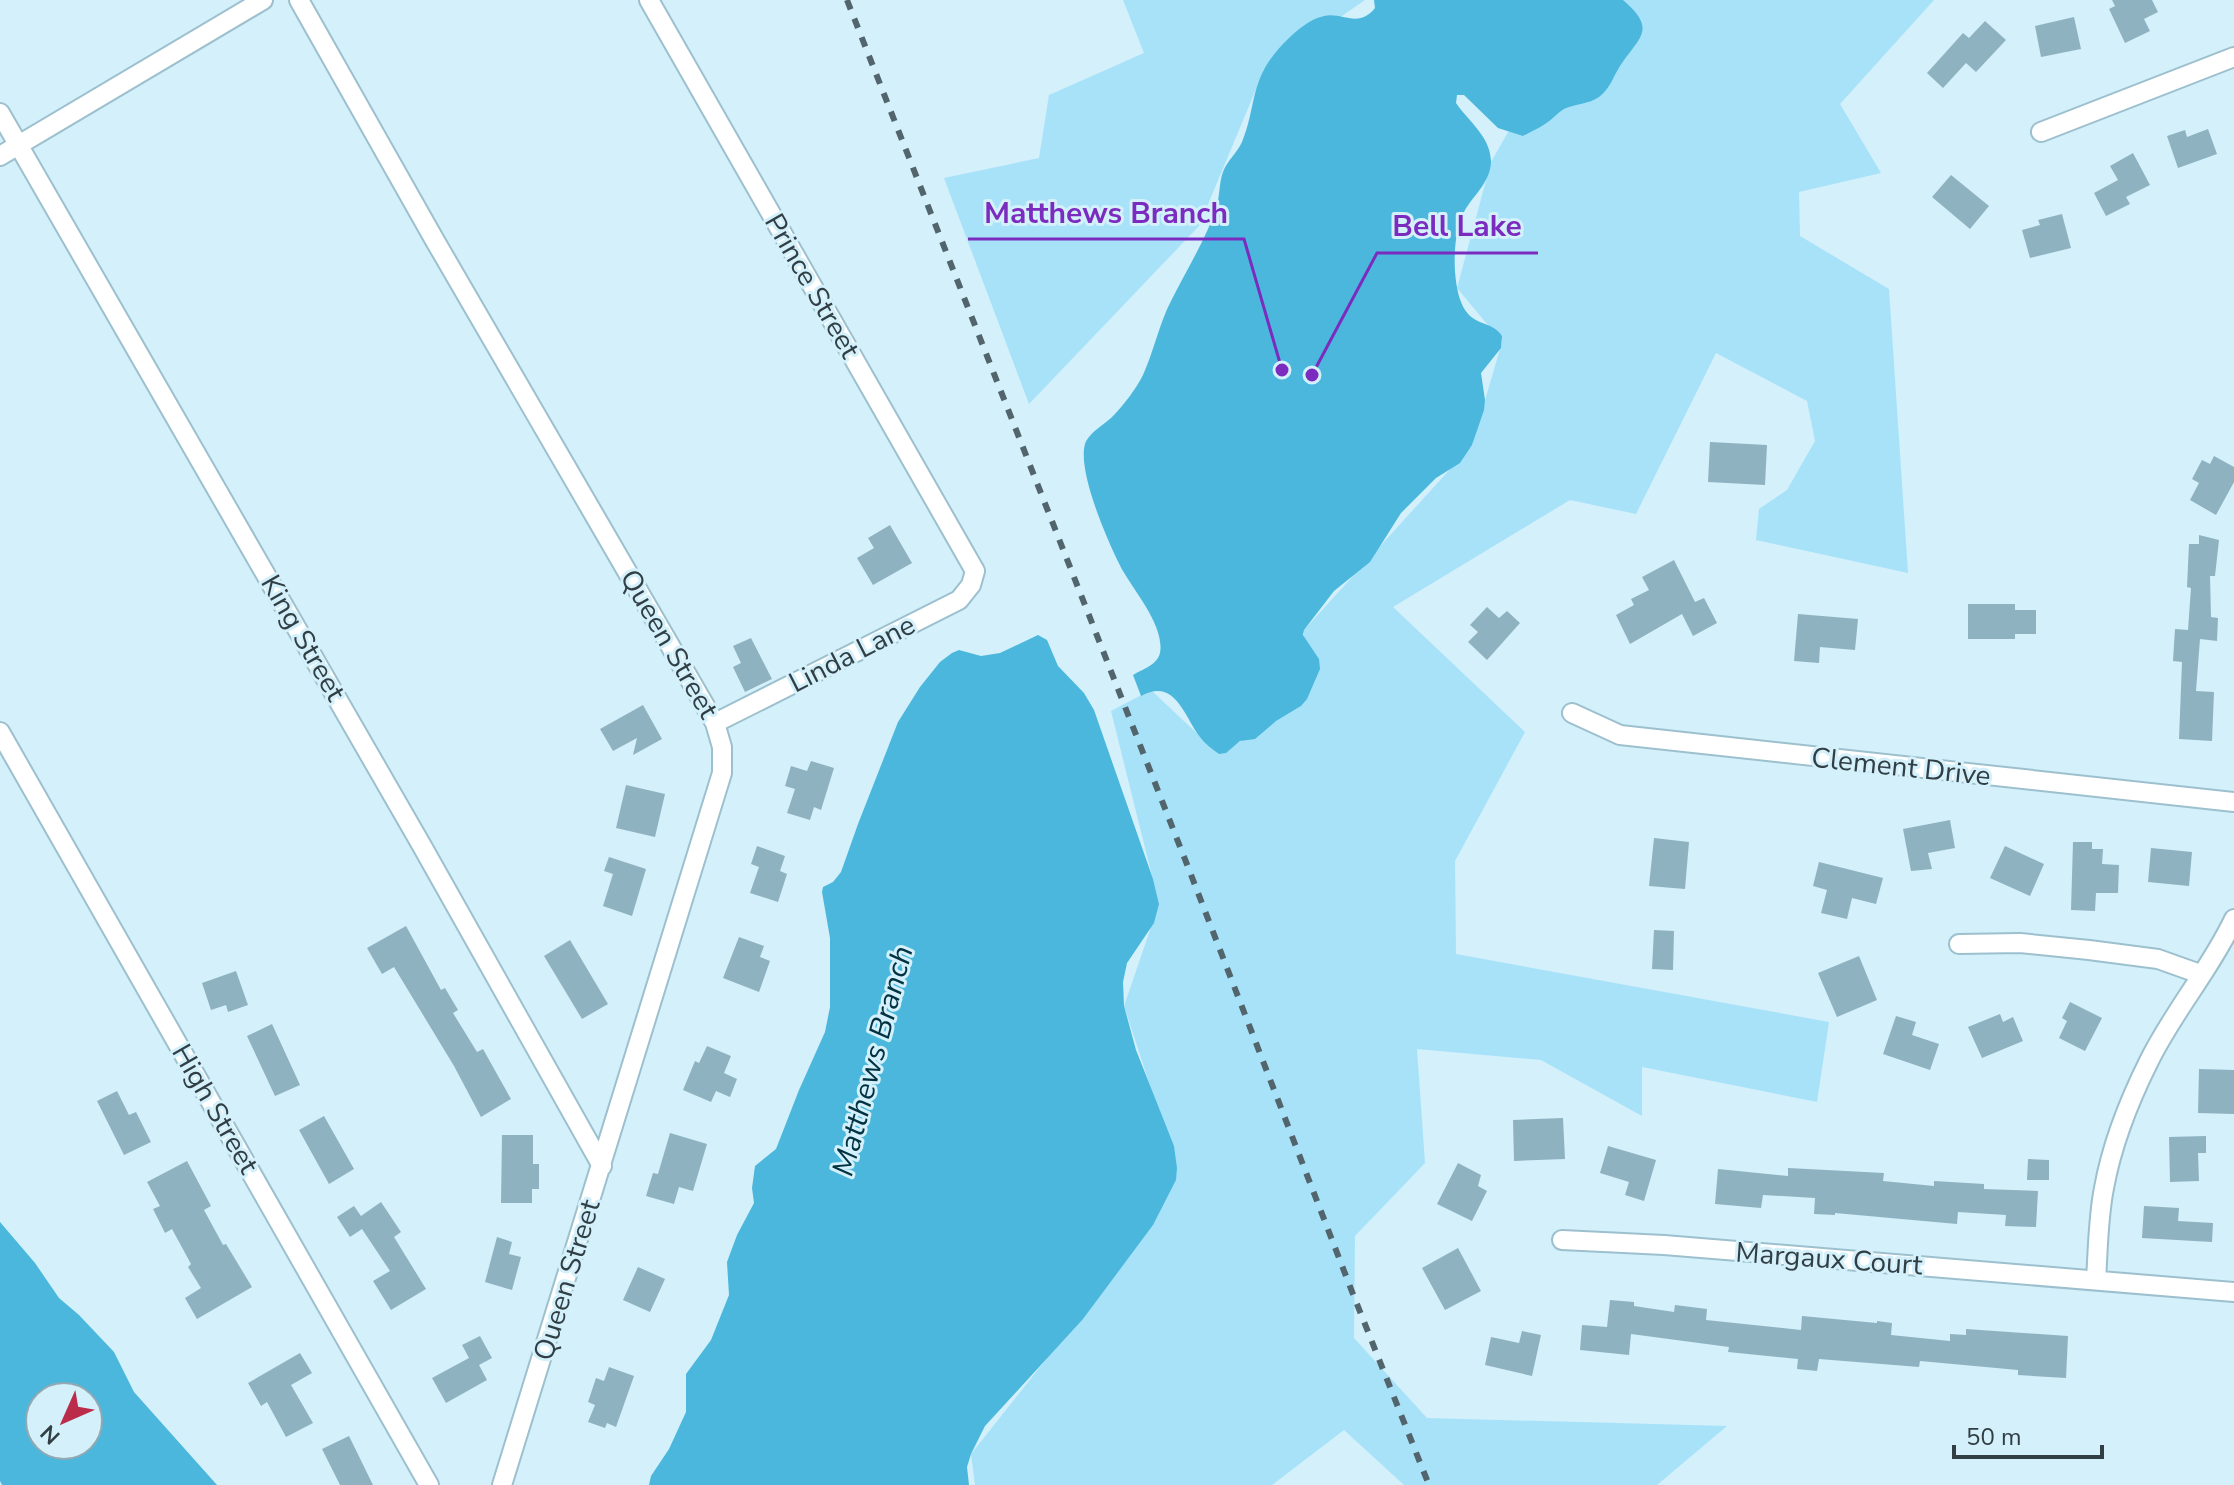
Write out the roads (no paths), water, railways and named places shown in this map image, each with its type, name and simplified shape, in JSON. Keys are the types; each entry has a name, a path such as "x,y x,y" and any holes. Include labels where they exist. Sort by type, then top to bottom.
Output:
{"street":[{"path":"0,156 263,0"},
{"name":"Queen Street","path":"299,0 715,723 722,747 722,773 502,1485"},
{"name":"Prince Street","path":"649,0 975,571"},
{"path":"2041,132 2234,57"},
{"name":"King Street","path":"0,113 602,1166"},
{"name":"Linda Lane","path":"715,723 959,600 971,585 975,571"},
{"name":"Clement Drive","path":"1572,713 1620,735 2234,802"},
{"name":"High Street","path":"0,732 429,1485"},
{"path":"2096,1280 2104,1190 2121,1123 2149,1060 2200,974 2226,937 2234,919"},
{"path":"1959,944 2020,943 2089,950 2158,959 2200,974"},
{"name":"Margaux Court","path":"1562,1240 1664,1245 2234,1292"}],"water":[{"path":"1374,0 1623,0 1640,19 1642,33 1603,94 1564,109 1523,136 1498,128 1464,95 1457,95 1456,103 1483,137 1491,161 1488,175 1465,210 1458,230 1455,256 1458,292 1470,316 1502,336 1501,348 1481,373 1484,410 1472,445 1460,463 1436,478 1401,513 1370,562 1334,591 1304,630 1303,635 1319,659 1320,669 1307,699 1255,739 1240,741 1226,753 1219,754 1202,740 1170,695 1153,691 1141,696 1133,675 1156,661 1160,653 1158,632 1123,571 1103,527 1086,472 1085,444 1123,405 1143,375 1167,310 1212,219 1223,172 1242,142 1258,85 1268,63 1286,41 1311,21 1331,15 1363,18 1375,8"},
{"path":"1038,635 1047,640 1058,666 1084,693 1094,710 1153,879 1159,904 1154,923 1127,963 1123,982 1124,1006 1136,1050 1174,1146 1176,1180 1153,1225 1083,1319 985,1426 967,1467 969,1485 649,1485 686,1412 686,1374 711,1340 729,1295 727,1262 754,1203 752,1188 755,1166 776,1149 825,1032 830,1007 830,938 823,887 833,882 841,872 898,722 920,687 940,662 952,653 959,650 981,656 1000,653"},
{"path":"0,1222 35,1263 59,1298 114,1352 134,1392 217,1485 2,1485"}],"railway":[{"path":"847,0 1429,1485"}],"place":[{"name":"Matthews Branch","path":"1282,370"},
{"name":"Bell Lake","path":"1312,375"}]}
